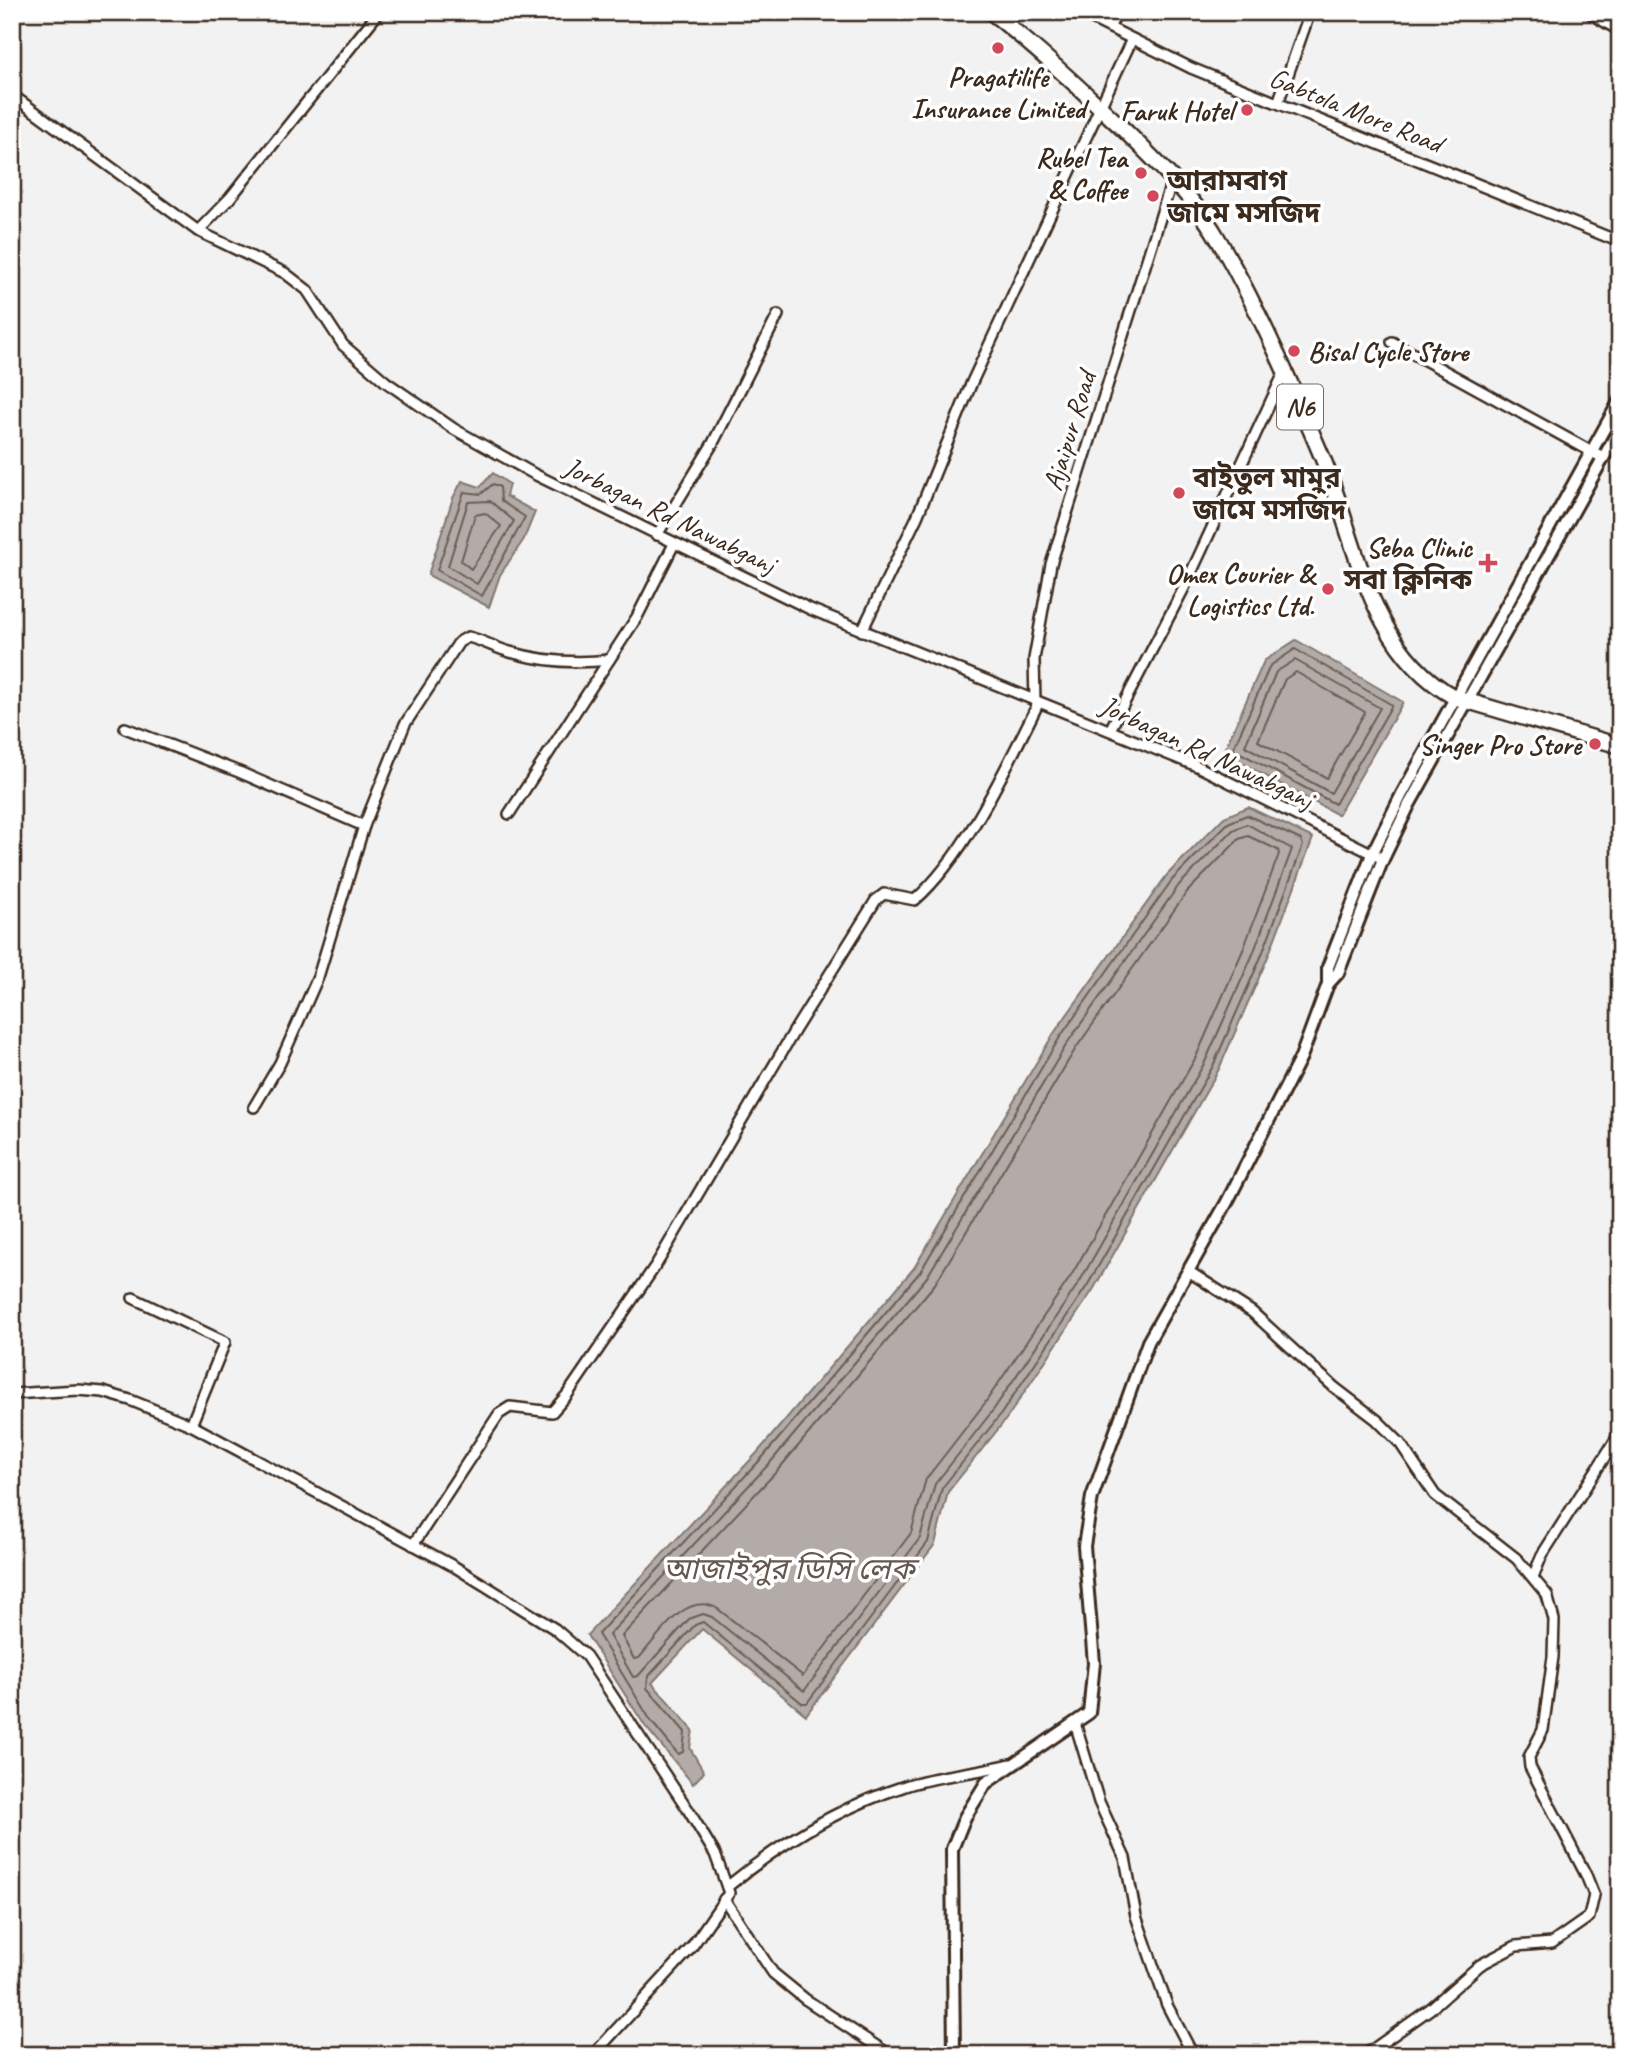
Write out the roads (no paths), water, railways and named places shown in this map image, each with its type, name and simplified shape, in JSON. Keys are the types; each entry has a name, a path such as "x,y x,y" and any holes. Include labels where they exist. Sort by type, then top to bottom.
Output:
{"highway":[{"name":"N6","path":"991,12 1098,106 1173,177 1220,242 1324,461 1373,606 1400,652 1436,687 1461,699 1620,746"}],"street":[{"path":"198,231 230,198 379,12"},
{"name":"Gabtola More Road","path":"1078,12 1191,68 1620,242"},
{"path":"1110,26 1117,12"},
{"path":"1278,103 1310,12"},
{"path":"1588,12 1620,31"},
{"path":"862,631 917,517 972,382 1098,106 1132,39"},
{"name":"Jorbagan Rd Nawabganj","path":"12,95 198,231 285,273 307,290 343,345 386,382 454,429 674,544 862,631 1197,766 1383,859"},
{"name":"Ajaipur Road","path":"1036,703 1034,659 1051,564 1173,177"},
{"path":"657,535 713,443 778,315"},
{"path":"1392,342 1603,457"},
{"path":"1110,730 1184,589 1284,373"},
{"path":"1328,984 1338,973 1383,859 1461,699 1544,534 1620,400"},
{"path":"954,2055 952,1849 965,1817 986,1783 1089,1713 1094,1663 1084,1546 1092,1497 1148,1342 1301,1057 1328,984 1328,967 1372,854 1620,428"},
{"path":"1544,534 1556,541"},
{"path":"509,814 637,617 674,544"},
{"path":"254,1107 280,1063 318,977 364,826 405,724 459,642 468,637 474,638 507,652 546,662 578,664 609,660"},
{"path":"413,1545 499,1414 510,1408 552,1412 567,1395 656,1265 876,900 884,894 915,900 923,893 956,852 1036,703"},
{"path":"125,728 239,772 364,826"},
{"path":"1188,1271 1252,1312 1334,1387 1377,1420 1400,1443 1435,1496 1517,1559 1534,1577 1547,1595 1554,1620 1553,1657 1543,1730 1529,1757 1530,1767 1594,1895 1589,1917 1552,1943 1516,1946 1480,1965 1430,2009 1365,2055"},
{"path":"133,1298 225,1342 191,1425"},
{"path":"12,1394 78,1390 103,1392 191,1425 413,1545 555,1629 586,1656 715,1854 729,1893 691,1948 593,2055"},
{"path":"1534,1577 1542,1555 1620,1433"},
{"path":"1074,1723 1099,1802 1125,1858 1136,1916 1167,2005 1193,2055"},
{"path":"727,1887 768,1853 862,1804 906,1785 1016,1763"},
{"path":"724,1899 774,1973 806,1999 891,2055"}],"water":[{"path":"493,473 509,484 506,496 535,512 524,539 500,575 489,607 428,575 453,498 462,481 480,487"},
{"path":"1296,640 1403,702 1338,815 1223,753 1264,661"},
{"name":"আজাইপুর ডিসি লেক","path":"1248,807 1313,838 1267,959 1219,1069 1093,1290 1007,1418 948,1492 935,1544 806,1715 702,1629 652,1683 693,1730 690,1748 704,1772 693,1784 645,1726 587,1635 757,1453 914,1268 1054,1033 1167,875 1224,817"}],"place":[{"name":"Pragatilife Insurance Limited","path":"998,48"},
{"name":"Faruk Hotel","path":"1247,110"},
{"name":"Rubel Tea & Coffee","path":"1141,173"},
{"name":"আরামবাগ জামে মসজিদ","path":"1153,196"},
{"name":"Bisal Cycle Store","path":"1294,351"},
{"name":"বাইতুল মামুর জামে মসজিদ","path":"1179,493"},
{"name":"Seba Clinic সবা ক্লিনিক","path":"1488,563"},
{"name":"Omex Courier & Logistics Ltd.","path":"1328,589"},
{"name":"Singer Pro Store","path":"1595,744"}]}
